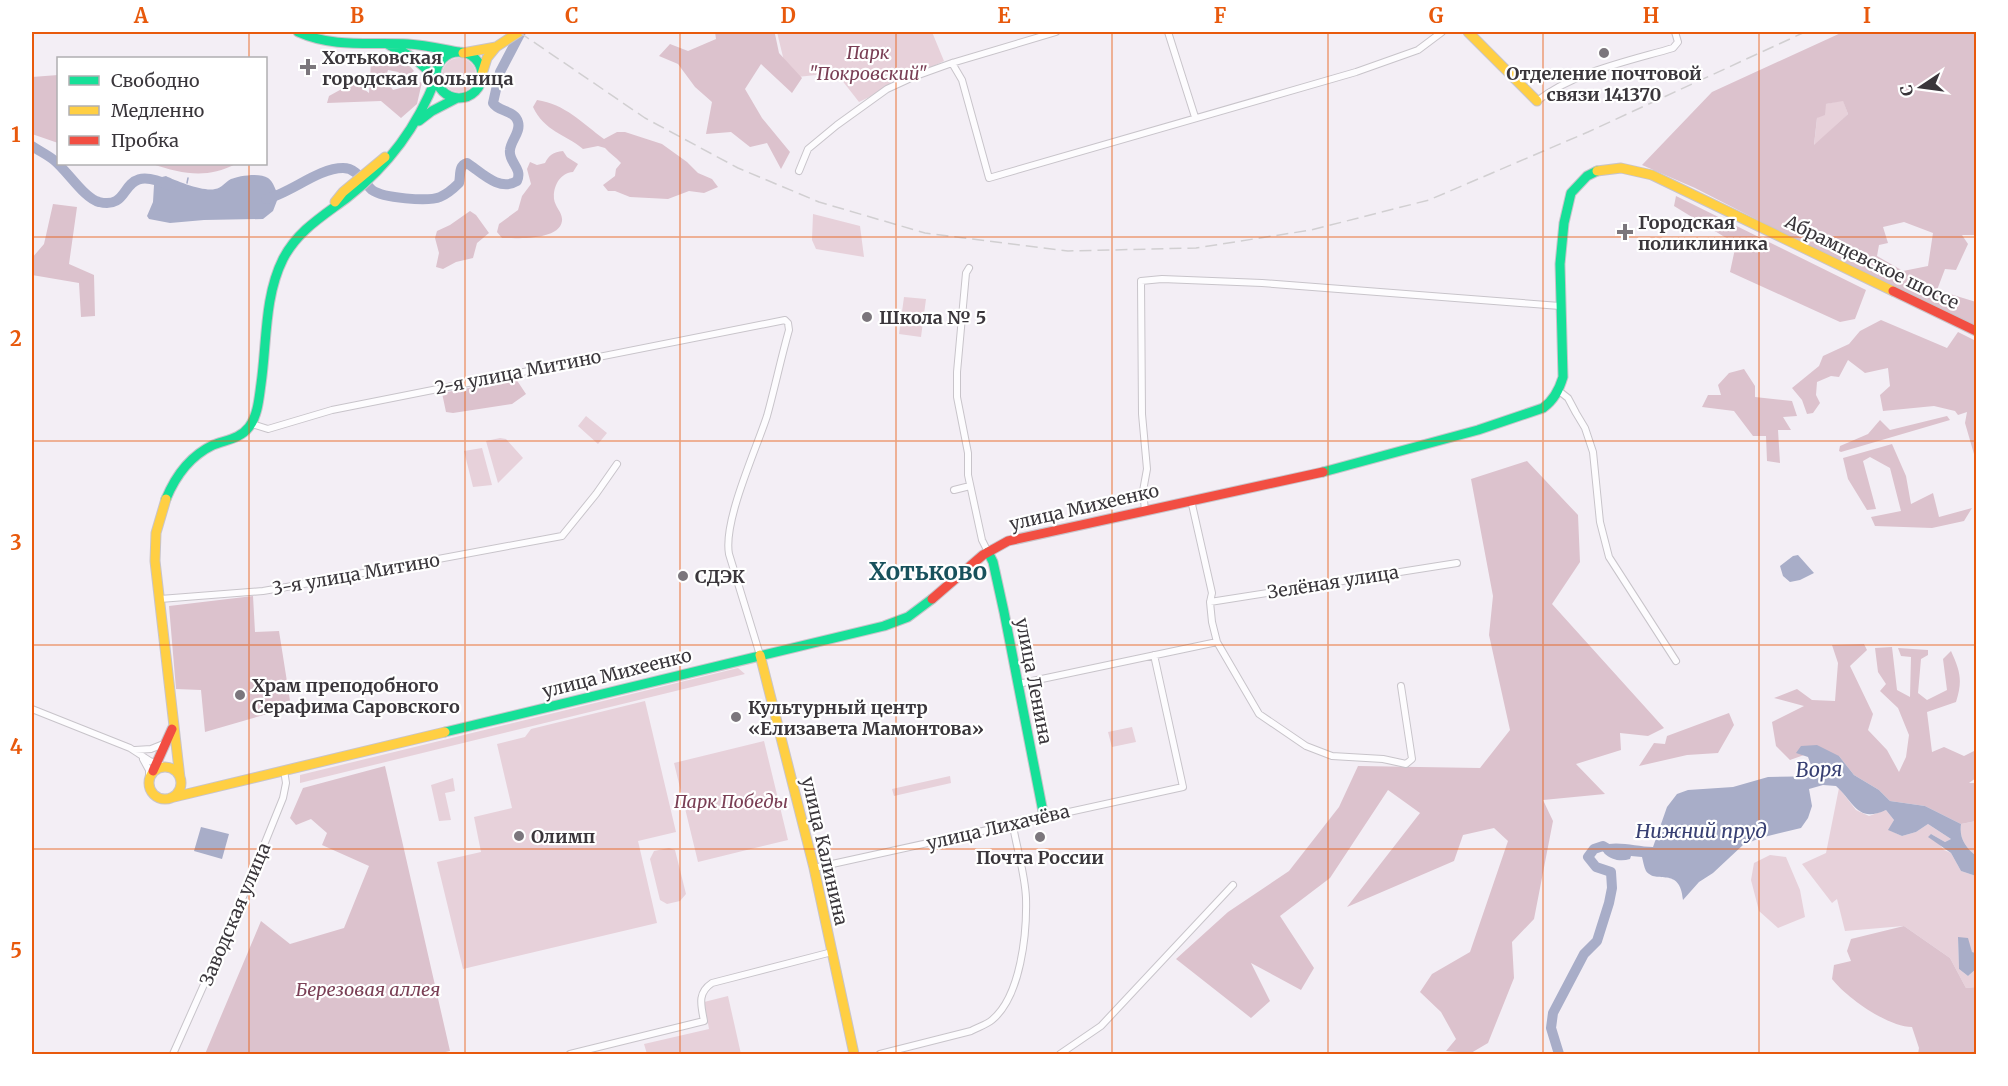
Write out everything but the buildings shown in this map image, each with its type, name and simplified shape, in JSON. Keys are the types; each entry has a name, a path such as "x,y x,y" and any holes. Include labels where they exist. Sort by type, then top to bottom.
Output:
{"street":[{"path":"298,32 326,41 410,44 461,52 477,61 481,76"},
{"path":"173,724 151,790 157,796 170,798 178,792 181,780 173,724 155,541 160,514 177,477 192,458 210,446 240,435 252,424 262,383 272,300 278,272 293,243 315,219 379,165 413,127 432,111 476,90 487,58 496,47 519,32"},
{"path":"799,171 808,149 887,89 952,63 1056,32"},
{"path":"1168,32 1195,117"},
{"path":"952,63 962,80 989,178 1356,72 1418,50 1442,32"},
{"path":"1468,32 1537,101 1555,87 1620,63 1673,48 1678,42 1676,32"},
{"path":"387,44 410,53 423,63 436,78 443,92 457,98"},
{"path":"413,127 429,99 438,65 442,59 447,55 496,47"},
{"name":"Абрамцевское шоссе","path":"1560,306 1560,264 1564,223 1571,193 1587,176 1610,168 1652,175 1977,331"},
{"path":"969,268 966,273 957,372 957,397 968,453 970,486 982,540 988,552"},
{"path":"1145,510 1143,491 1147,469 1142,414 1142,281 1162,279 1262,283 1560,306 1563,377 1559,391 1568,398 1584,428 1593,452 1600,522 1610,557 1676,661"},
{"name":"2-я улица Митино","path":"252,424 268,429 314,414 359,404 779,320 787,321 789,330 767,415 736,504 727,546 760,655"},
{"name":"улица Михеенко","path":"170,798 884,626 908,617 930,603 988,552 1008,541 1313,475 1478,430 1543,408 1552,402 1559,391"},
{"name":"3-я улица Митино","path":"160,599 263,591 552,538 564,534 617,464"},
{"path":"954,490 970,486"},
{"path":"1191,500 1212,593 1210,602 1212,622 1217,642 1258,714 1306,746 1332,756 1374,758 1406,764 1412,759 1401,686"},
{"name":"улица Ленина","path":"988,552 995,571 1044,817"},
{"name":"Зелёная улица","path":"1210,602 1457,563"},
{"path":"1018,684 1217,642"},
{"name":"улица Калинина","path":"760,655 814,868 854,1054"},
{"name":"улица Лихачёва","path":"814,868 1183,787 1154,655"},
{"path":"32,709 133,749 156,771"},
{"path":"133,749 155,748 170,738"},
{"path":"133,749 148,767 156,771 175,771 190,790 199,791"},
{"name":"Заводская улица","path":"173,1054 243,897 283,798 286,783 284,771"},
{"path":"880,1054 983,1026 993,1019 1007,1000 1014,983 1024,941 1026,898 1013,825"},
{"path":"1060,1054 1101,1026 1233,885"},
{"path":"570,1054 704,1021 701,996 712,983 832,952"}],"green space":[{"path":"715,32 777,32 775,34 779,53 802,78 792,93 761,64 745,89 762,118 790,152 781,169 767,143 750,147 731,132 706,134 712,102 695,87 678,64 659,56 670,44 688,51 716,39"},
{"name":"Парк \"Покровский\"","path":"777,32 932,32 944,61 859,102 841,79 816,75 788,78"},
{"path":"1843,32 1976,32 1976,235 1962,235 1968,244 1956,270 1945,269 1937,290 1976,302 1976,326 1840,262 1695,188 1642,165 1712,92","holes":["1843,101 1848,114 1814,145 1817,118 1825,115 1826,104","1904,222 1933,233 1928,266 1903,271 1877,256 1879,245 1888,243 1883,227"]},
{"path":"376,53 386,60 408,64 414,71 406,78 398,72 388,70 385,79 393,90 422,82 417,104 401,118 381,101 327,103 329,96 358,80 361,87 369,93 371,62 359,57"},
{"path":"459,58 471,63 476,75 471,87 459,92 447,87 442,75 447,63"},
{"path":"57,75 57,143 32,134 32,77"},
{"path":"537,100 565,110 604,139 617,132 625,132 662,144 698,173 712,179 718,187 704,193 689,191 668,199 630,197 615,191 608,191 603,185 615,176 616,169 621,163 605,148 598,146 583,149 549,127 533,107"},
{"path":"1843,100 1848,114 1814,146 1817,118 1826,104"},
{"path":"563,151 567,157 578,164 573,172 564,175 558,181 555,189 555,202 562,218 559,227 553,232 536,237 502,238 497,232 499,224 518,210 522,196 531,184 527,169 530,162 537,165 545,163 552,154"},
{"path":"156,165 234,165 215,172 204,173 174,170"},
{"path":"1676,196 1866,290 1855,319 1840,322 1730,272 1736,244 1674,206"},
{"path":"53,204 77,207 69,264 94,275 95,316 81,317 79,283 32,275 32,258 44,244"},
{"path":"470,211 476,215 489,233 477,243 473,258 456,262 443,269 436,267 439,253 435,238 437,231"},
{"path":"813,214 860,226 864,257 816,249 812,240"},
{"path":"904,297 926,299 921,337 899,334"},
{"path":"1881,320 1947,348 1958,332 1976,341 1976,461 1965,423 1967,412 1958,415 1955,411 1934,406 1883,411 1880,395 1890,386 1888,368 1865,373 1848,360 1839,377 1831,376 1817,382 1816,395 1820,403 1813,413 1807,414 1802,400 1792,388 1819,366 1823,356 1849,344 1860,331"},
{"path":"1744,369 1755,386 1755,397 1792,401 1797,416 1783,417 1791,430 1778,430 1780,463 1767,461 1766,436 1753,436 1734,411 1702,407 1708,395 1721,395 1718,385 1729,373"},
{"path":"516,379 526,394 512,404 453,413 446,412 442,393"},
{"path":"586,416 607,433 598,444 578,426"},
{"path":"1947,416 1950,420 1839,451 1840,446 1868,434 1880,420 1890,430"},
{"path":"506,439 523,458 498,483 486,441"},
{"path":"1892,444 1906,476 1911,504 1933,493 1939,517 1972,508 1964,521 1932,528 1875,526 1871,517 1901,511 1890,468 1870,457 1863,461 1876,509 1867,510 1848,479 1843,458"},
{"path":"482,448 492,485 473,487 464,451"},
{"path":"1527,461 1578,515 1580,562 1552,604 1664,728 1648,736 1620,733 1621,750 1576,764 1605,794 1543,800 1553,821 1534,919 1512,942 1514,978 1488,1043 1471,1053 1446,1051 1456,1039 1441,1012 1420,992 1432,974 1470,952 1508,841 1494,828 1463,835 1454,861 1347,907 1420,813 1388,790 1330,878 1280,916 1314,968 1301,990 1251,963 1270,1001 1251,1018 1176,959 1228,912 1289,871 1339,807 1358,766 1480,768 1510,730 1489,635 1493,596 1471,479"},
{"path":"253,596 255,632 279,631 291,707 205,732 201,690 176,689 169,606"},
{"path":"1864,644 1867,650 1850,666 1873,714 1868,730 1887,750 1899,772 1906,757 1909,735 1898,708 1880,691 1886,684 1878,672 1875,648 1892,647 1897,690 1910,697 1911,657 1901,656 1898,648 1928,650 1928,655 1921,659 1918,693 1927,700 1947,690 1943,659 1951,651 1958,670 1959,688 1956,702 1927,712 1932,752 1944,747 1964,756 1976,750 1976,778 1969,783 1976,783 1976,821 1961,824 1925,806 1890,801 1879,790 1854,775 1839,756 1804,755 1790,760 1776,746 1772,722 1804,706 1774,698 1797,689 1812,700 1835,701 1838,663 1832,645"},
{"path":"738,668 745,674 300,783 300,775"},
{"path":"645,701 676,832 638,841 657,923 463,969 437,862 481,852 474,817 512,808 497,744 525,737 531,729"},
{"path":"1729,713 1734,725 1718,753 1687,755 1639,766 1654,743 1665,744 1667,736"},
{"path":"1132,727 1136,742 1112,747 1108,732"},
{"name":"Парк Победы","path":"764,741 788,840 698,862 674,763"},
{"name":"Березовая аллея","path":"385,766 450,1051 436,1054 205,1054 261,921 290,944 344,928 369,866 322,845 327,833 311,819 296,825 290,818 303,788"},
{"path":"950,776 951,783 894,796 892,789"},
{"path":"453,778 455,791 445,793 451,820 439,821 431,785"},
{"path":"1839,788 1856,810 1869,816 1886,810 1894,820 1889,830 1902,836 1916,832 1928,824 1951,839 1945,842 1931,834 1944,850 1951,853 1961,871 1976,876 1976,953 1958,938 1959,969 1968,976 1976,969 1976,987 1966,988 1950,958 1904,926 1845,931 1837,899 1832,903 1802,864 1826,853"},
{"path":"1976,821 1976,856 1964,842 1961,824"},
{"path":"669,848 675,850 686,894 680,901 667,904 660,900 650,859 654,851"},
{"path":"1770,855 1786,857 1800,890 1805,917 1778,928 1759,911 1751,880 1754,863"},
{"path":"1904,926 1950,958 1966,988 1976,987 1976,1054 1918,1054 1919,1048 1912,1027 1902,1026 1880,1017 1847,995 1832,979 1834,965 1851,961 1847,951 1851,939"},
{"path":"728,996 741,1054 647,1054 644,1044 709,1029 704,1002"}],"water":[{"path":"260,175 272,182 278,198 273,211 263,219 170,223 149,219 147,216 153,202 154,185 166,176 190,186 210,190 234,178"},
{"path":"1798,555 1814,573 1790,582 1783,576 1780,566"},
{"name":"Нижний пруд","path":"1817,745 1839,756 1854,775 1879,790 1890,801 1925,806 1961,824 1964,842 1976,856 1976,876 1961,871 1951,853 1928,837 1931,834 1945,842 1951,839 1928,824 1916,832 1902,836 1888,830 1894,820 1886,810 1869,814 1862,813 1836,786 1823,785 1809,789 1812,806 1801,828 1760,838 1743,845 1713,873 1699,882 1683,900 1677,883 1673,879 1650,875 1646,871 1642,857 1631,856 1630,859 1620,860 1613,859 1604,853 1603,846 1608,844 1653,847 1667,807 1677,794 1688,790 1733,787 1768,777 1829,776 1833,774 1829,767 1811,765 1808,757 1796,753 1801,746"},
{"path":"201,827 229,834 222,859 194,851"},
{"path":"1958,937 1968,938 1972,952 1976,953 1976,969 1968,976 1959,969"}],"waterway":[{"path":"266,199 285,192 314,176 343,168 352,170 378,193 406,198 440,197 459,183 461,169 467,163 497,183 510,184 517,181 518,172 510,150 519,126 518,122 514,115 493,103 500,72 521,32"},
{"path":"32,146 57,163"},
{"path":"59,165 82,191 99,202 110,203 118,200 133,182 141,179 171,186"},
{"path":"187,183 188,178"},
{"name":"Воря","path":"1559,1054 1551,1028 1553,1013 1584,954 1597,941 1612,888 1611,872 1596,867 1588,857 1594,849 1603,846 1615,853"}],"railway":[{"path":"519,32 645,118 738,168 819,202 925,233 1068,251 1196,248 1311,230 1429,200 1588,132 1805,32"}],"traffic: fast":[{"path":"298,32 338,42 414,45 459,52"},
{"path":"166,499 179,475 190,461 213,445 241,434 252,422 259,401 272,289 289,249 320,217 363,185 389,158 411,128 429,95 436,78 414,58 387,44"},
{"path":"459,52 475,59 482,75 475,91 459,98 443,91 436,75 443,59 459,52"},
{"path":"419,121 432,111 457,98"},
{"path":"1323,472 1478,430 1543,408 1550,402 1563,377 1560,264 1564,223 1571,193 1587,176 1597,171"},
{"path":"988,552 993,562 1004,612 1044,817"},
{"path":"445,732 884,626 908,617 932,599"}],"traffic: slow":[{"path":"463,53 496,47 519,32"},
{"path":"1468,32 1537,101"},
{"path":"482,74 487,58 496,47"},
{"path":"335,202 343,192 385,157"},
{"path":"1597,171 1621,168 1652,175 1893,291"},
{"path":"166,499 156,533 155,561 180,778"},
{"path":"760,655 814,868 854,1054"},
{"path":"170,798 445,732"},
{"path":"165,767 176,772 181,783 176,794 165,799 154,794 149,783 154,772 165,767"}],"traffic: jam":[{"path":"1893,291 1976,331"},
{"path":"932,599 983,555 1008,541 1323,472"},
{"path":"153,771 172,729"}],"place":[{"name":"Отделение почтовой связи 141370","path":"1604,53"},
{"name":"Хотьковская городская больница","path":"308,67"},
{"name":"Городская поликлиника","path":"1625,232"},
{"name":"Школа № 5","path":"867,317"},
{"name":"СДЭК","path":"683,576"},
{"name":"Храм преподобного Серафима Саровского","path":"240,695"},
{"name":"Культурный центр «Елизавета Мамонтова»","path":"736,717"},
{"name":"Олимп","path":"519,836"},
{"name":"Почта России","path":"1040,837"}],"district":[{"name":"Хотьково","path":"928,571"}]}
